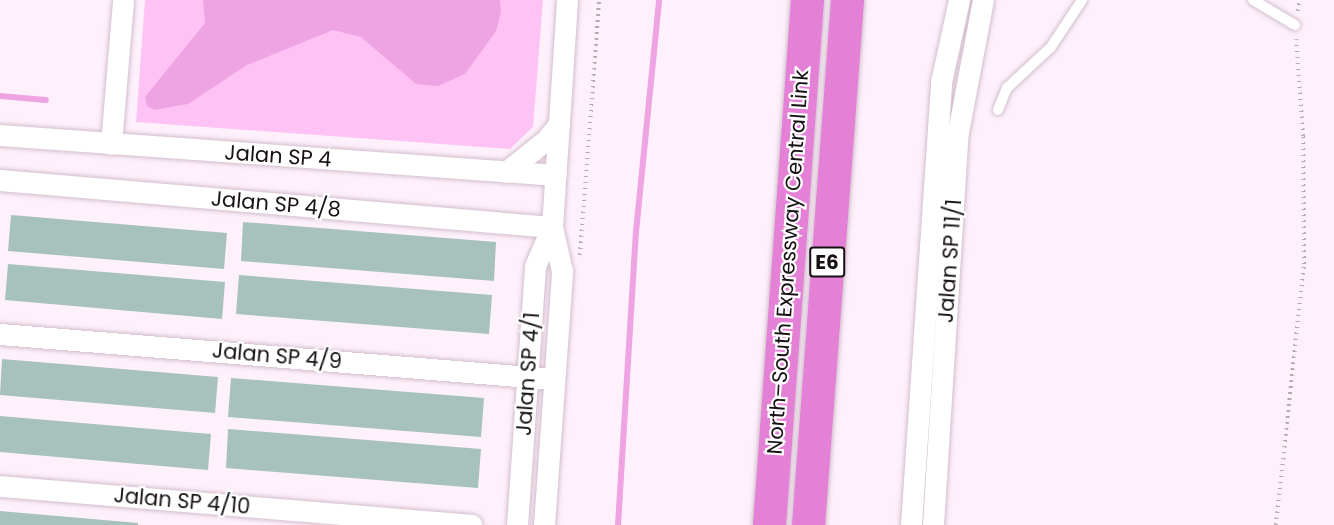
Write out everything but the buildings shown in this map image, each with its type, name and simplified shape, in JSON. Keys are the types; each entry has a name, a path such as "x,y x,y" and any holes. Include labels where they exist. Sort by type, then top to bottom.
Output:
{"highway":[{"name":"North–South Expressway Central Link","path":"769,525 807,0"},
{"name":"North–South Expressway Central Link","path":"808,525 847,0"}],"street":[{"path":"111,144 123,0"},
{"name":"Jalan SP 4/1","path":"544,525 562,271 552,227 567,0"},
{"name":"Jalan SP 11/1","path":"911,525 940,82 959,0"},
{"name":"Jalan SP 11/1","path":"933,525 958,132 983,0"},
{"path":"506,172 546,140 559,124"},
{"name":"Jalan SP 4","path":"0,135 555,175"},
{"name":"Jalan SP 4/8","path":"0,180 552,227"},
{"name":"Jalan SP 4/1","path":"517,525 535,266 552,227"},
{"name":"Jalan SP 4/9","path":"0,334 554,379"},
{"name":"Jalan SP 4/10","path":"0,486 471,525"}],"lane":[{"path":"998,110 1007,88 1051,47 1082,0"},
{"path":"1253,0 1295,25"}],"path":[{"path":"1276,525 1304,264 1303,136 1295,25 1300,0"}],"shaded area":[{"path":"145,0 543,0 533,127 510,149 136,122"},
{"path":"203,0 500,0 501,12 496,31 465,74 438,86 416,84 361,37 333,30 247,65 188,104 154,110 147,106 145,97 205,23"}],"waterway":[{"path":"618,525 636,232 659,0"},
{"path":"0,96 46,100"}]}
